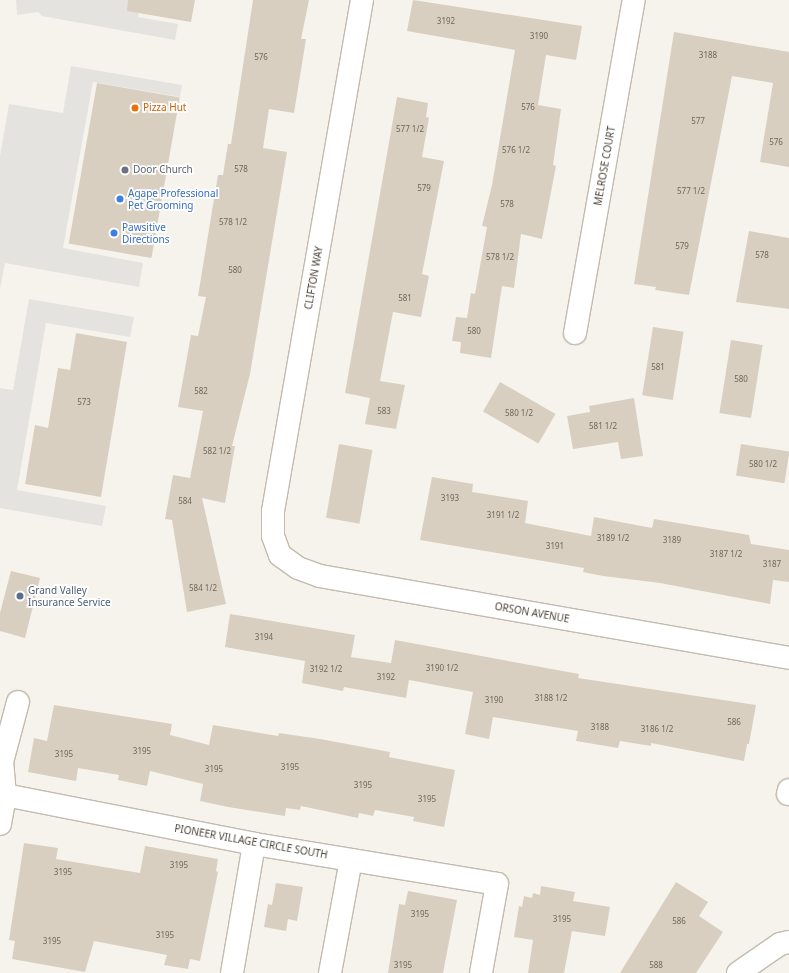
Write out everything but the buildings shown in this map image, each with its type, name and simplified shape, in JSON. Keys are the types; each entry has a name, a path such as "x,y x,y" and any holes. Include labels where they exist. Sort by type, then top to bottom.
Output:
{"street":[{"name":"CLIFTON WAY","path":"280,555 273,536 273,511 362,0"},
{"name":"MELROSE COURT","path":"575,333 634,0"},
{"name":"ORSON AVENUE","path":"280,555 298,568 320,576 789,658"},
{"path":"0,824 5,795 2,762 18,702"},
{"name":"PIONEER VILLAGE CIRCLE SOUTH","path":"5,795 254,844 497,884 481,973"},
{"path":"232,973 254,844"},
{"path":"330,973 351,860"},
{"path":"738,973 784,943"}],"shaded area":[{"path":"16,0 130,0 139,11 138,17 178,24 175,40 42,16 38,12 17,15"},
{"path":"71,66 182,85 180,97 93,82 63,248 143,263 139,287 5,263 0,289 0,156 9,104 63,113"},
{"path":"29,299 134,317 130,337 46,323 17,490 106,506 102,526 0,508 0,388 13,390"}],"place":[{"name":"Pizza Hut","path":"135,108"},
{"name":"Door Church","path":"125,170"},
{"name":"Agape Professional Pet Grooming","path":"120,199"},
{"name":"Pawsitive Directions","path":"114,233"},
{"name":"Grand Valley Insurance Service","path":"20,596"}]}
